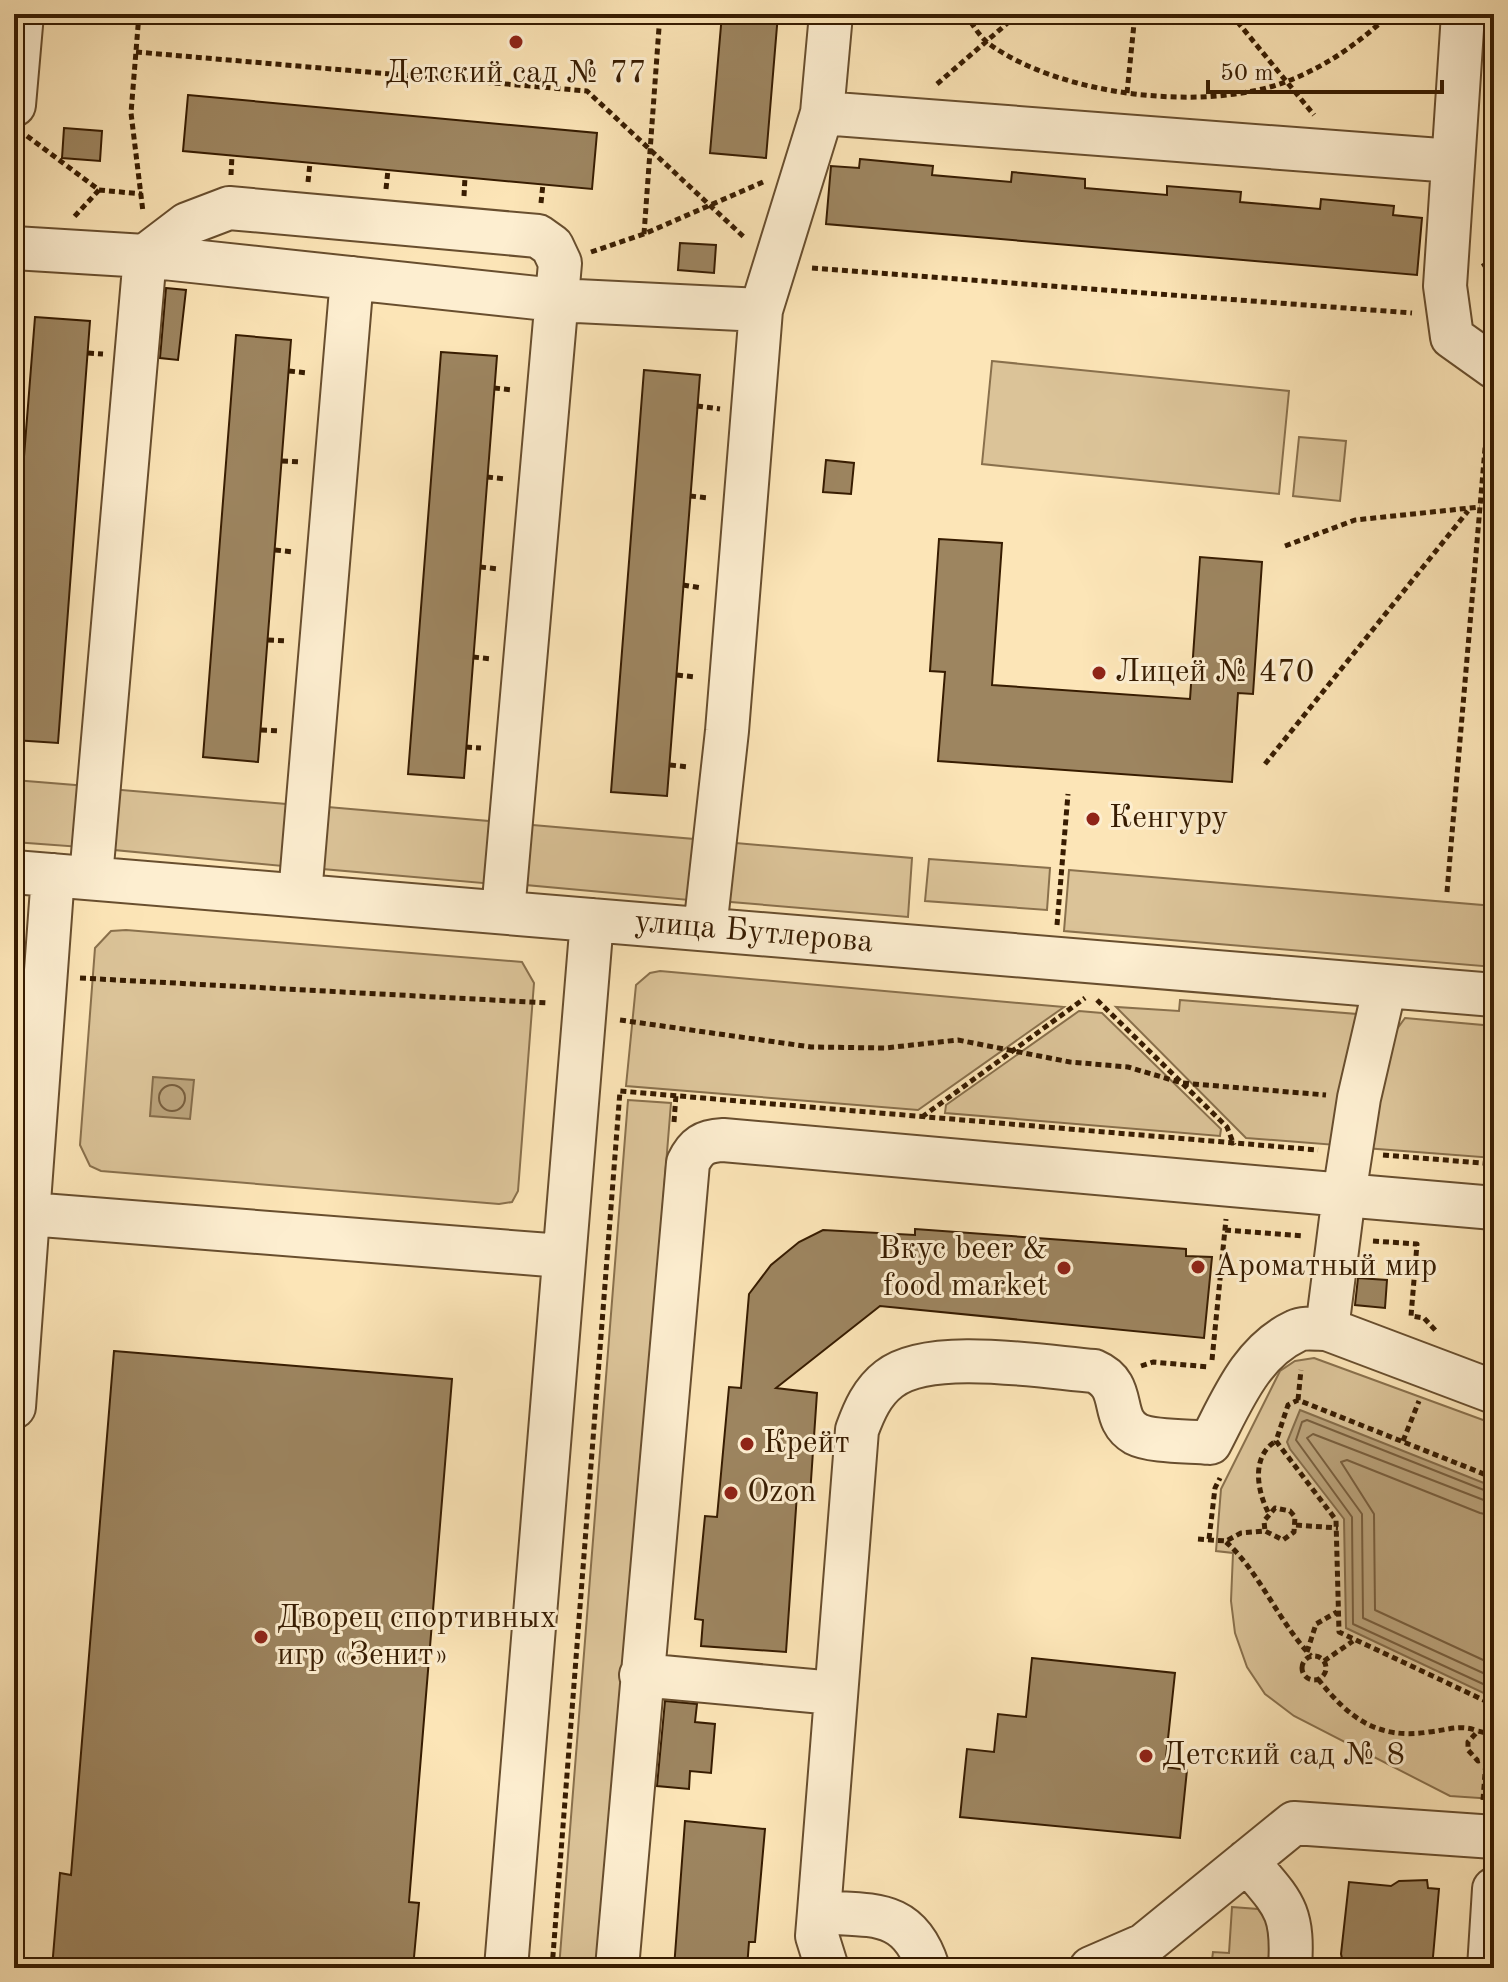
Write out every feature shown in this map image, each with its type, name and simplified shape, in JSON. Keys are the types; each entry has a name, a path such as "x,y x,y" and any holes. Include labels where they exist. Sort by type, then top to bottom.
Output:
{"street":[{"path":"20,120 22,14"},
{"path":"705,929 728,719 761,310 822,113 831,14"},
{"path":"1463,14 1445,286 1452,337 1493,367"},
{"path":"822,113 1453,161"},
{"path":"14,1407 53,874 145,256 187,224 229,208 538,236 552,246 558,282 503,912"},
{"path":"29,249 145,256 352,278 558,282 761,310"},
{"path":"300,895 352,278"},
{"name":"улица Бутлерова","path":"53,874 1494,995"},
{"path":"506,1968 562,1256 592,920"},
{"path":"1327,1329 1349,1152 1385,986"},
{"path":"617,1968 688,1163 695,1149 708,1141 723,1140 1494,1208"},
{"path":"29,1214 562,1256"},
{"path":"827,1968 817,1936 857,1430 868,1402 889,1378 916,1365 947,1360 1094,1371 1109,1377 1117,1391 1125,1426 1139,1436 1210,1443 1247,1373 1268,1350 1298,1329 1327,1329 1494,1392"},
{"path":"641,1675 834,1693"},
{"path":"1091,1968 1144,1945 1294,1823 1494,1837"},
{"path":"1247,1861 1291,1919 1290,1968"},
{"path":"1489,1968 1494,1889"},
{"path":"819,1912 888,1918 908,1929 921,1947 928,1968"}],"path":[{"path":"139,14 131,113 142,194 145,256"},
{"path":"644,234 660,14"},
{"path":"965,14 986,42 1053,78 1127,93 1211,97 1287,82 1348,51 1390,14"},
{"path":"896,119 1018,14"},
{"path":"1127,93 1135,14"},
{"path":"1231,14 1345,153"},
{"path":"136,52 587,91 775,265 1449,316"},
{"path":"20,120 99,190 142,194"},
{"path":"558,282 644,234 806,163"},
{"path":"29,249 99,190"},
{"path":"1447,892 1493,367"},
{"path":"1285,546 1355,520 1468,511 1480,507"},
{"path":"1265,764 1468,511"},
{"path":"1057,930 1068,794"},
{"path":"85,977 584,1005 625,1022 811,1047 885,1048 958,1040 1070,1062 1128,1067 1182,1083 1359,1098"},
{"path":"922,1117 1085,998"},
{"path":"1096,999 1227,1127 1234,1143 1210,1380"},
{"path":"552,1968 620,1091 1494,1164"},
{"path":"1225,1230 1417,1244 1411,1316 1424,1318 1439,1333 1431,1368 1403,1441"},
{"path":"1109,1377 1153,1362 1211,1367"},
{"path":"1268,1512 1258,1491 1261,1458 1266,1447 1276,1441 1288,1405 1298,1400 1494,1478"},
{"path":"1276,1441 1332,1512 1338,1528 1339,1632 1494,1705"},
{"path":"1209,1539 1215,1488 1232,1452 1210,1443"},
{"path":"1198,1539 1226,1541 1241,1533 1265,1531 1283,1540 1290,1537 1296,1525 1290,1511 1275,1508 1268,1512 1264,1521 1265,1531"},
{"path":"1296,1525 1338,1528"},
{"path":"1226,1541 1239,1554 1286,1629 1309,1654 1324,1661"},
{"path":"1337,1612 1316,1624 1304,1674 1318,1679 1341,1708 1383,1731 1408,1735 1466,1726 1494,1735"},
{"path":"1324,1661 1353,1641"},
{"path":"1318,1679 1324,1675 1324,1661"},
{"path":"1478,1731 1468,1742 1472,1756 1486,1761 1494,1757"}],"shaded area":[{"path":"992,361 1289,391 1279,494 982,464"},
{"path":"1299,437 1346,441 1340,501 1293,496"},
{"path":"14,780 87,786 81,847 14,842"},
{"path":"110,789 298,805 293,867 104,849"},
{"path":"316,806 500,822 494,884 311,868"},
{"path":"521,824 694,839 689,900 515,884"},
{"path":"724,842 912,858 908,917 719,901"},
{"path":"929,859 1050,868 1047,910 925,901"},
{"path":"1069,870 1494,906 1494,967 1064,931"},
{"path":"111,931 522,962 534,983 518,1191 512,1202 499,1204 101,1171 90,1166 80,1145 95,948"},
{"path":"660,971 1064,1007 918,1110 626,1086 636,985 650,973"},
{"path":"1180,1000 1357,1014 1336,1145 1246,1138 1116,1007 1179,1011"},
{"path":"1079,1011 1102,1013 1221,1129 1220,1136 945,1113 946,1105"},
{"path":"1405,1018 1494,1026 1494,1158 1365,1148 1392,1036"},
{"path":"628,1100 671,1103 601,1968 559,1968"},
{"path":"1314,1358 1494,1424 1494,1799 1450,1796 1294,1716 1265,1694 1247,1667 1235,1633 1231,1601 1233,1553 1216,1551 1221,1489 1280,1371 1295,1361"},
{"path":"1232,1907 1258,1909 1271,1927 1268,1968 1211,1968 1213,1952 1229,1953"}],"water":[{"path":"153,1077 194,1080 190,1119 150,1116"},
{"path":"1300,1410 1494,1487 1494,1698 1346,1628 1344,1519 1287,1442"}],"building":[{"path":"722,14 778,14 766,158 710,153"},
{"path":"188,95 597,133 592,189 183,151"},
{"path":"64,128 102,131 100,161 62,158"},
{"path":"860,159 933,166 932,175 1011,182 1012,172 1085,179 1085,188 1167,195 1167,186 1241,192 1240,202 1320,209 1321,199 1394,206 1393,215 1422,218 1417,275 826,224 831,166 859,168"},
{"path":"680,243 716,245 714,273 678,270"},
{"path":"166,288 186,290 178,360 160,358"},
{"path":"35,317 90,321 58,743 14,740 14,583"},
{"path":"236,335 291,340 258,762 203,757"},
{"path":"441,352 497,356 464,778 408,774"},
{"path":"644,370 700,375 667,796 611,792"},
{"path":"826,460 854,463 851,494 823,492"},
{"path":"939,539 1002,543 992,685 1190,699 1200,557 1262,562 1253,694 1238,693 1232,782 938,761 945,672 930,671"},
{"path":"915,1229 1186,1249 1186,1256 1212,1257 1204,1338 880,1306 776,1388 817,1393 810,1495 797,1494 786,1652 701,1646 703,1620 695,1619 705,1516 717,1517 729,1387 741,1388 749,1294 771,1265 799,1242 823,1230 915,1235"},
{"path":"1358,1278 1387,1280 1385,1308 1355,1305"},
{"name":"Дворец спортивных игр «Зенит»","path":"114,1351 452,1379 409,1902 419,1903 413,1968 52,1968 60,1873 71,1875"},
{"path":"1032,1658 1175,1673 1165,1767 1187,1770 1180,1838 960,1817 967,1749 994,1752 998,1714 1026,1717"},
{"path":"665,1701 697,1704 695,1722 715,1724 711,1773 690,1771 689,1789 657,1786"},
{"path":"685,1821 765,1829 755,1942 749,1942 747,1968 674,1968"},
{"path":"1427,1880 1428,1888 1439,1889 1432,1968 1344,1968 1341,1954 1349,1882 1391,1886 1399,1881"}],"place":[{"name":"Детский сад № 77","path":"516,42"},
{"name":"Лицей № 470","path":"1099,673"},
{"name":"Кенгуру","path":"1093,819"},
{"name":"Ароматный мир","path":"1198,1267"},
{"name":"Вкус beer & food market","path":"1064,1268"},
{"name":"Крейт","path":"747,1444"},
{"name":"Ozon","path":"731,1493"},
{"name":"Дворец спортивных игр «Зенит»","path":"261,1637"},
{"name":"Детский сад № 8","path":"1146,1756"}]}
